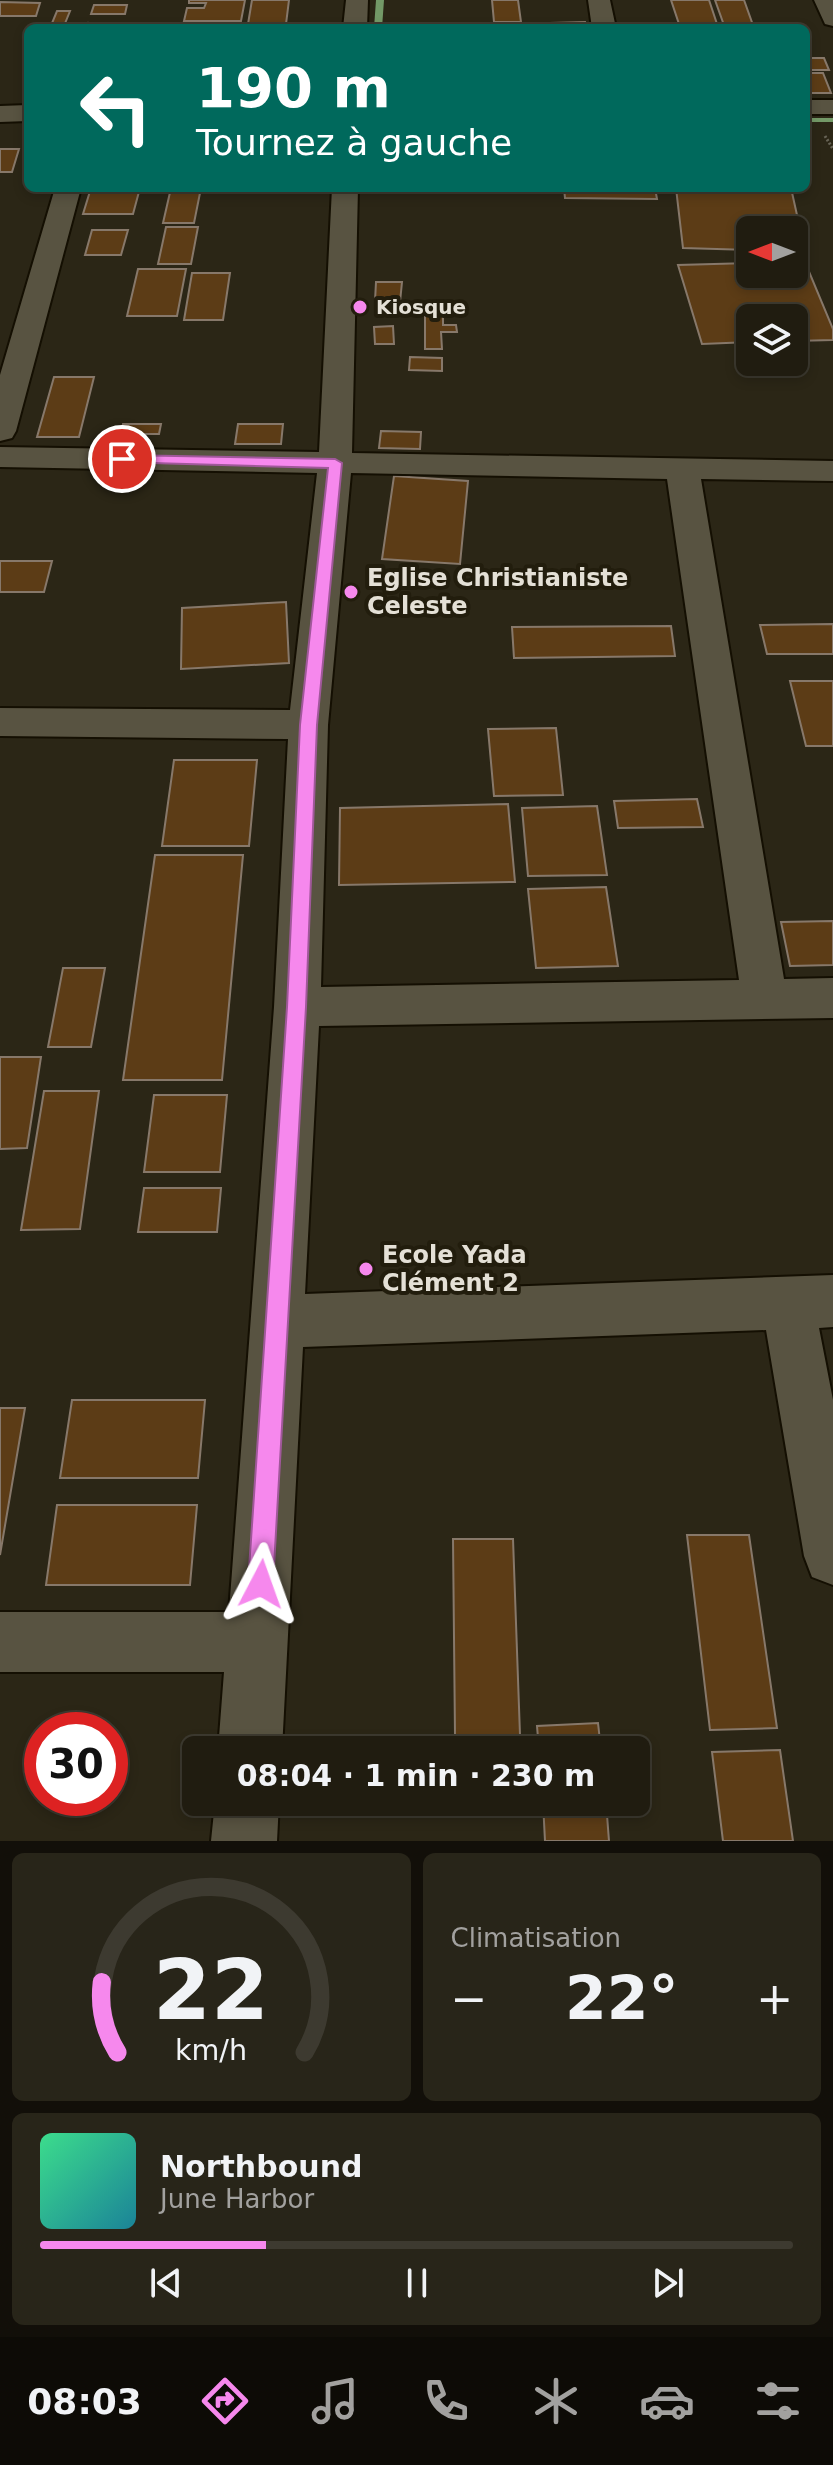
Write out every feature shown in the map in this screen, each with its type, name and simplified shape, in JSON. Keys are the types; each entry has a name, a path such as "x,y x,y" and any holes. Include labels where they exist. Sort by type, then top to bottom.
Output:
{"street":[{"path":"355,24 357,0"},
{"path":"599,0 603,24"},
{"path":"825,0 833,19"},
{"path":"810,107 833,107"},
{"path":"0,114 24,113"},
{"path":"0,431 67,192"},
{"path":"251,1736 297,1007 308,725 335,463 345,192"},
{"path":"0,457 833,471"},
{"path":"682,468 765,1001"},
{"path":"0,722 308,725"},
{"path":"297,1007 833,998"},
{"path":"278,1321 811,1301 833,1556"},
{"path":"0,1642 257,1642"},
{"path":"244,1841 246,1816"}],"building":[{"path":"189,0 245,0 241,21 184,21 187,8 204,8 206,3 189,3"},
{"path":"252,0 289,0 286,24 248,24"},
{"path":"492,0 518,0 521,22 494,22"},
{"path":"671,0 709,0 717,24 679,24"},
{"path":"715,0 744,0 753,24 724,24"},
{"path":"0,2 40,3 36,16 0,16"},
{"path":"94,5 127,5 125,14 91,14"},
{"path":"57,11 70,11 65,24 52,24"},
{"path":"585,22 585,24 551,24"},
{"path":"810,58 824,58 829,70 810,70"},
{"path":"810,73 823,73 831,93 810,93"},
{"path":"0,149 19,149 12,172 0,172"},
{"path":"90,192 139,192 133,214 83,214"},
{"path":"170,192 200,192 194,223 163,223"},
{"path":"564,192 656,192 657,199 565,198"},
{"path":"676,192 792,192 797,216 736,216 736,250 683,248"},
{"path":"166,227 198,227 191,264 158,264"},
{"path":"92,230 128,230 121,255 85,255"},
{"path":"736,263 736,288 808,288 808,269 833,329 833,340 808,341 808,304 736,304 736,343 702,344 678,265"},
{"path":"138,269 186,269 177,316 127,316"},
{"path":"192,273 230,273 223,320 184,320"},
{"path":"376,282 402,282 400,302 375,301"},
{"path":"425,314 443,316 443,325 456,325 457,332 441,332 442,349 425,349"},
{"path":"393,326 394,344 375,344 374,327"},
{"path":"410,357 442,358 442,371 409,370"},
{"path":"54,377 94,377 79,437 37,437"},
{"path":"123,424 161,424 159,434 121,434"},
{"path":"238,424 283,424 281,444 235,444"},
{"path":"381,431 421,432 420,449 379,448"},
{"path":"394,476 468,481 460,564 382,559"},
{"path":"0,561 52,561 44,592 0,592"},
{"path":"286,602 289,663 181,669 182,608"},
{"path":"833,624 833,654 767,654 760,625"},
{"path":"671,626 675,656 514,658 512,627"},
{"path":"790,681 833,681 833,746 806,746"},
{"path":"556,728 563,795 494,796 488,729"},
{"path":"174,760 257,760 249,846 162,846"},
{"path":"697,799 703,827 618,828 614,801"},
{"path":"508,804 515,882 339,885 340,808"},
{"path":"597,806 607,875 528,876 522,808"},
{"path":"155,855 243,855 222,1080 123,1080"},
{"path":"606,887 618,966 536,968 528,889"},
{"path":"833,921 833,965 790,966 781,922"},
{"path":"63,968 105,968 91,1047 48,1047"},
{"path":"0,1057 41,1057 27,1148 0,1149"},
{"path":"44,1091 99,1091 80,1229 21,1230"},
{"path":"154,1095 227,1095 220,1172 144,1172"},
{"path":"144,1188 221,1188 217,1232 138,1232"},
{"path":"72,1400 205,1400 198,1478 60,1478"},
{"path":"0,1408 25,1408 0,1555"},
{"path":"57,1505 197,1505 190,1585 46,1585"},
{"path":"687,1535 749,1535 777,1728 710,1730"},
{"path":"453,1539 513,1539 520,1735 455,1735"},
{"path":"598,1723 599,1736 538,1736 537,1726"},
{"path":"780,1750 793,1841 723,1841 712,1752"},
{"path":"544,1816 607,1816 609,1841 545,1841"}],"waterway":[{"path":"378,24 380,0"},
{"path":"810,120 833,120"}],"place":[{"name":"Kiosque","path":"360,307"},
{"name":"Eglise Christianiste Celeste","path":"351,592"},
{"name":"Ecole Yada Clément 2","path":"366,1269"}],"route":[{"path":"122,459 335,463 308,725 297,1007 261,1584"}]}
